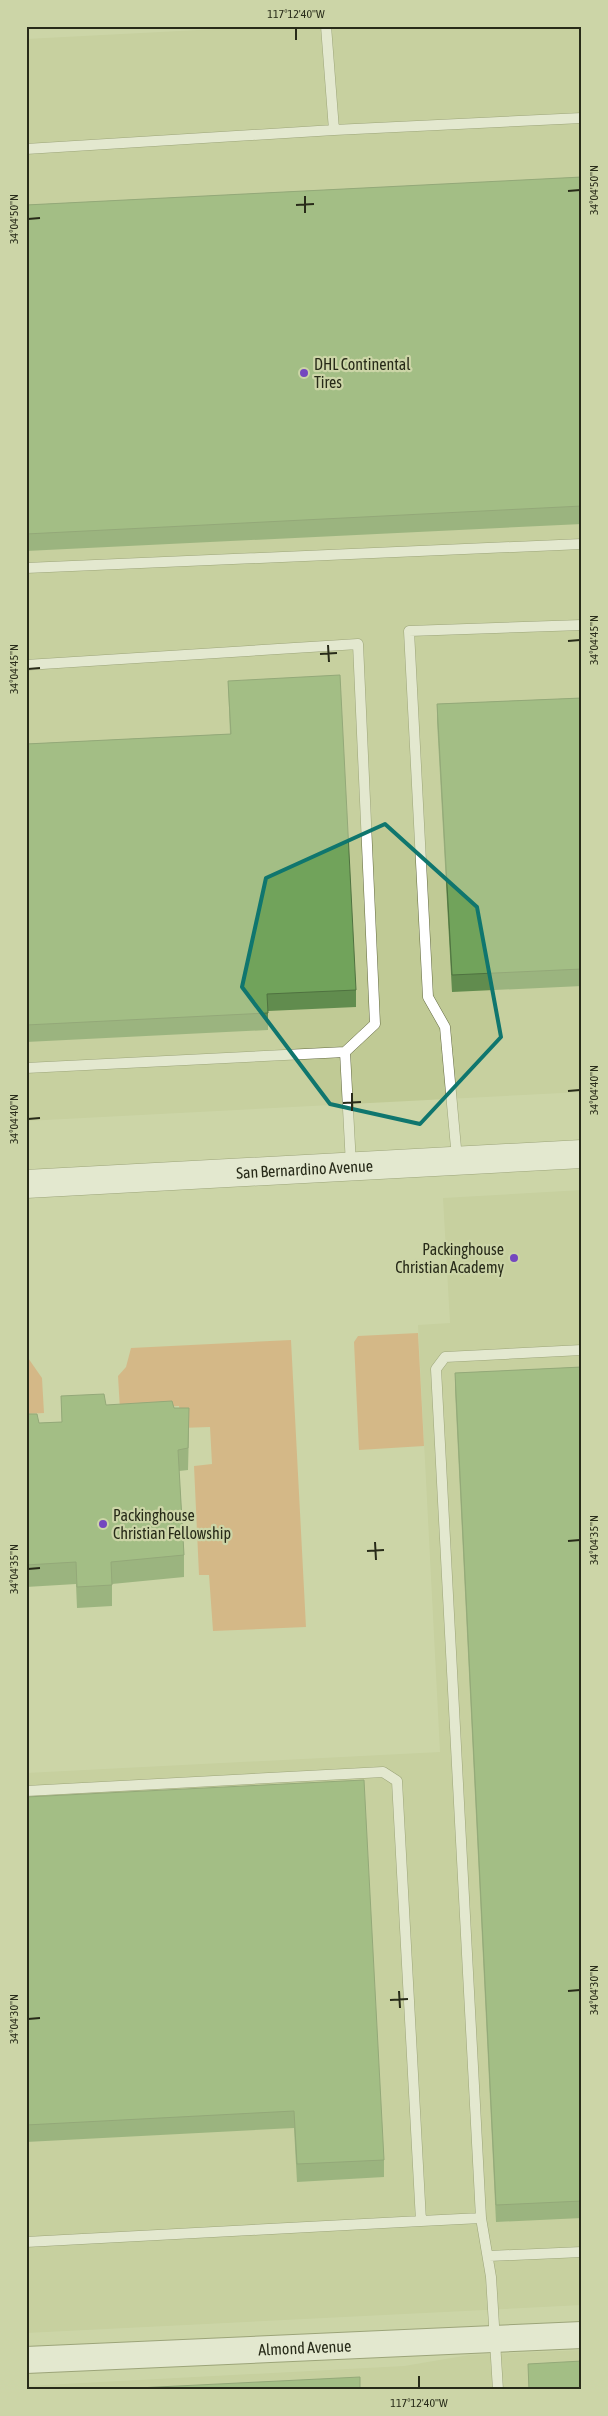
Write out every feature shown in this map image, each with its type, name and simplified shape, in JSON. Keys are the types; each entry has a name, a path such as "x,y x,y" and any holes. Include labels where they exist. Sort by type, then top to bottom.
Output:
{"main road":[{"name":"San Bernardino Avenue","path":"26,1184 582,1154"}],"street":[{"name":"Almond Avenue","path":"26,2360 582,2335"}],"lane":[{"path":"326,26 334,130"},
{"path":"26,149 334,130 582,118"},
{"path":"26,568 582,544"},
{"path":"457,1162 445,1027 428,997 409,632 582,625"},
{"path":"26,665 358,644 375,1024 345,1052 26,1068"},
{"path":"345,1052 351,1167"},
{"path":"498,2390 489,2256 481,2218 436,1370 446,1357 582,1350"},
{"path":"26,1791 383,1772 397,1781 421,2221"},
{"path":"26,2242 481,2218"},
{"path":"489,2256 582,2252"}],"highlighted area":[{"path":"385,824 477,907 501,1037 420,1124 330,1104 242,987 266,878"}],"shaded area":[{"path":"275,26 582,26 582,1092 26,1121 26,39"},
{"path":"582,1190 582,2305 26,2333 26,1773 440,1752 418,1325 450,1323 443,1198"},
{"path":"418,1333 424,1446 359,1450 354,1342 358,1336"},
{"path":"291,1340 306,1627 213,1631 209,1575 199,1575 194,1466 212,1464 210,1427 181,1428 179,1406 120,1410 118,1376 126,1367 131,1348"},
{"path":"26,1355 42,1378 44,1413 26,1414"},
{"path":"582,2350 582,2390 26,2390 26,2386 404,2366 469,2355"}],"building":[{"name":"DHL Continental Tires","path":"582,177 582,506 26,534 26,205"},
{"path":"340,675 356,990 267,994 268,1013 26,1025 26,744 231,734 228,681"},
{"path":"582,698 582,969 452,975 437,704"},
{"path":"582,1367 582,2201 496,2205 455,1373"},
{"name":"Packinghouse Christian Fellowship","path":"104,1394 106,1405 172,1401 174,1408 189,1408 188,1448 178,1450 184,1555 111,1562 112,1585 77,1587 76,1562 26,1565 26,1414 37,1414 39,1423 62,1422 61,1396"},
{"path":"364,1780 384,2160 297,2164 294,2111 26,2125 26,1797"},
{"path":"582,2361 582,2390 529,2390 528,2364"},
{"path":"360,2377 360,2390 97,2390"}],"place":[{"name":"DHL Continental Tires","path":"304,373"},
{"name":"Packinghouse Christian Academy","path":"514,1258"},
{"name":"Packinghouse Christian Fellowship","path":"103,1524"}]}
